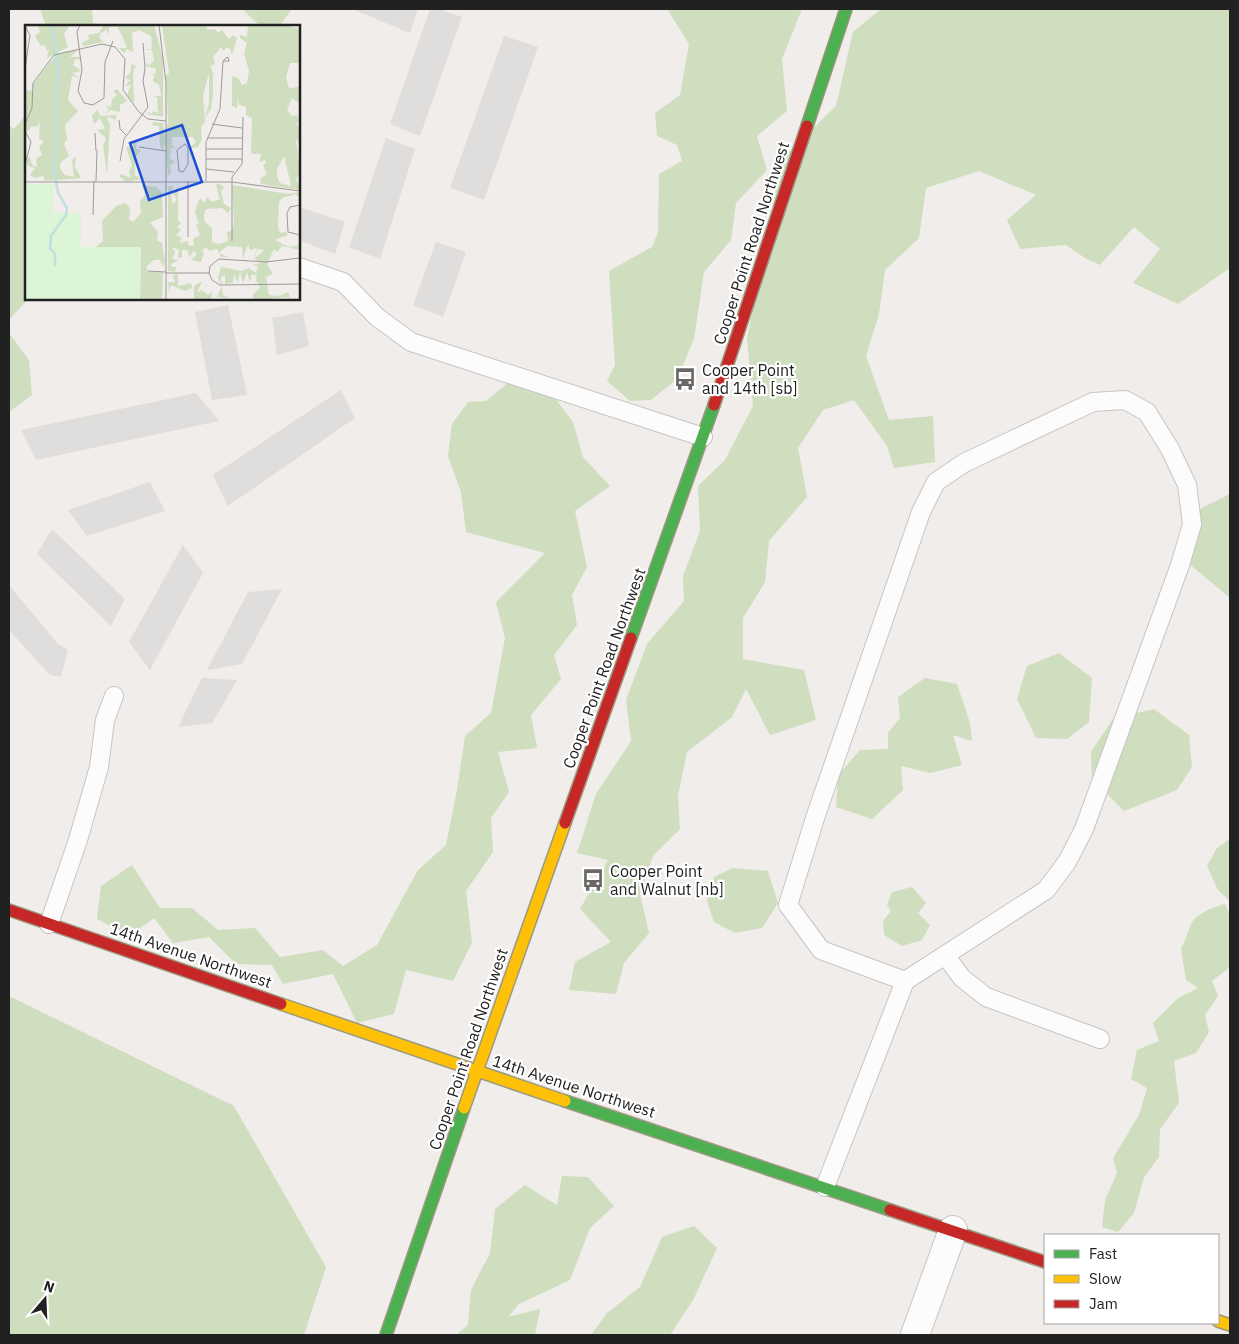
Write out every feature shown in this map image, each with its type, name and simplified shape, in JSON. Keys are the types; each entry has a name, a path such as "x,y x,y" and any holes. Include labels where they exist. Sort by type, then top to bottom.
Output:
{"main road":[{"name":"Cooper Point Road Northwest","path":"386,1335 477,1071 703,437 846,9"},
{"name":"14th Avenue Northwest","path":"9,910 477,1071 1044,1262"}],"street":[{"path":"915,1335 953,1230"}],"lane":[{"path":"300,267 343,282 377,317 411,342 703,437"},
{"path":"825,1187 905,981 1046,890 1067,862 1084,829 1180,565 1192,524 1187,485 1170,449 1147,412 1125,400 1093,402 964,463 936,482 921,512 815,818 788,905 821,950 905,981"},
{"path":"49,924 78,840 98,767 105,720 114,696"},
{"path":"945,955 962,978 986,997 1100,1039"}],"green space":[{"path":"40,9 92,9 93,23 104,25 46,25"},
{"path":"242,9 292,9 280,25 258,24"},
{"path":"667,9 802,9 782,59 787,111 757,136 767,170 736,203 731,240 704,272 694,339 677,379 651,400 630,401 607,381 615,365 609,271 652,247 658,232 659,174 682,161 677,145 657,136 655,113 680,95 689,44"},
{"path":"881,9 1230,9 1230,268 1178,304 1133,283 1160,249 1134,227 1100,265 1085,258 1066,245 1020,249 1007,220 1036,195 979,171 926,188 919,238 885,270 879,314 866,356 889,420 933,416 935,462 894,468 887,446 854,400 823,410 798,448 807,497 769,541 765,582 743,618 743,659 804,670 816,720 770,735 746,689 732,717 687,752 678,796 680,829 653,856 640,894 649,933 624,963 616,994 569,990 575,962 611,942 580,909 608,860 577,853 596,794 631,741 626,700 647,644 684,601 683,576 700,531 698,486 725,460 753,406 747,339 782,159 836,106 853,32"},
{"path":"25,116 25,300 27,300 9,320 9,125 14,129"},
{"path":"9,333 29,360 32,395 9,412"},
{"path":"510,381 552,394 573,422 583,457 610,486 575,511 587,567 572,595 577,625 554,655 561,679 531,715 537,748 498,752 509,792 491,818 493,852 466,891 472,943 453,981 406,970 394,1014 357,1023 333,974 283,984 272,965 236,964 209,937 173,943 154,918 129,936 97,919 101,886 132,865 160,908 192,908 218,930 255,928 280,957 323,950 343,966 377,945 418,870 446,845 465,736 491,713 505,638 496,602 545,553 466,532 461,492 448,456 452,424 468,402 486,401"},
{"path":"1230,494 1230,598 1182,558 1188,515"},
{"path":"1059,653 1092,678 1089,722 1067,739 1036,738 1017,699 1027,666"},
{"path":"925,678 957,684 970,723 972,741 953,735 962,765 930,773 901,766 903,790 872,819 836,807 838,775 860,750 888,749 888,733 900,718 898,697"},
{"path":"1154,709 1189,735 1192,767 1177,790 1124,811 1092,779 1091,752 1113,719"},
{"path":"1230,839 1230,901 1218,890 1207,866 1217,848"},
{"path":"733,868 768,871 778,903 762,928 735,933 714,922 707,901 714,877"},
{"path":"912,887 926,903 918,913 930,925 922,940 902,946 884,935 883,921 891,911 887,905 892,892"},
{"path":"1225,904 1230,914 1230,967 1212,981 1218,996 1205,1015 1209,1032 1196,1053 1174,1061 1179,1103 1160,1129 1159,1157 1144,1177 1134,1213 1118,1232 1102,1227 1105,1200 1117,1173 1113,1158 1139,1115 1147,1088 1131,1079 1137,1050 1159,1041 1153,1023 1178,998 1198,988 1186,980 1181,948 1195,918 1208,910"},
{"path":"9,996 234,1106 326,1267 304,1335 9,1335"},
{"path":"562,1176 588,1177 614,1206 590,1228 570,1280 519,1304 508,1317 540,1309 535,1335 456,1335 468,1325 471,1290 490,1253 495,1209 525,1185 557,1205"},
{"path":"694,1226 717,1248 693,1300 670,1335 591,1335 607,1313 640,1287 662,1237"}],"shaded area":[{"path":"352,9 418,9 410,33"},
{"path":"430,9 439,9 462,17 420,136 390,124"},
{"path":"504,36 538,47 484,200 450,188"},
{"path":"386,138 415,149 380,259 349,247"},
{"path":"300,207 345,222 335,254 300,240"},
{"path":"436,242 466,252 443,317 413,305"},
{"path":"228,305 247,395 212,400 195,312"},
{"path":"303,312 309,346 277,355 272,318"},
{"path":"341,390 355,418 228,506 213,475"},
{"path":"196,393 219,421 36,460 21,430"},
{"path":"150,482 165,511 87,536 68,510"},
{"path":"52,529 125,599 111,626 37,554"},
{"path":"183,545 203,573 150,670 129,642"},
{"path":"9,585 58,644 68,650 61,677 50,675 9,630"},
{"path":"282,589 242,664 207,670 248,592"},
{"path":"202,678 237,680 212,723 178,727"}],"traffic: fast":[{"path":"807,126 846,9"},
{"path":"631,638 714,405"},
{"path":"565,1101 890,1210"},
{"path":"386,1335 464,1108"}],"traffic: slow":[{"path":"464,1108 565,823"},
{"path":"281,1004 565,1101"},
{"path":"1219,1321 1230,1325"}],"traffic: jam":[{"path":"714,405 807,126"},
{"path":"565,823 631,638"},
{"path":"9,910 281,1004"},
{"path":"890,1210 1044,1262"}],"place":[{"name":"Cooper Point and 14th [sb]","path":"685,379"},
{"name":"Cooper Point and Walnut [nb]","path":"593,880"}]}
